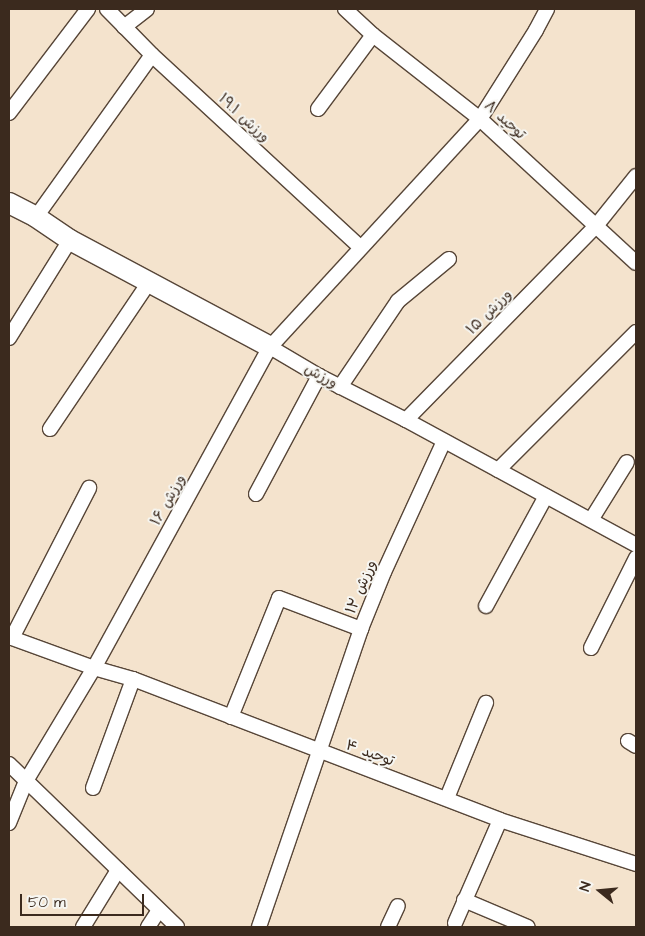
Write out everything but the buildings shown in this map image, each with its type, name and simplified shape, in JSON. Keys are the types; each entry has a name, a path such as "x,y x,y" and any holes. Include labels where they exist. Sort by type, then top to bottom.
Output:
{"street":[{"path":"9,113 88,9"},
{"name":"ورزش ۱۹.۱","path":"107,9 152,55 361,248"},
{"path":"124,27 147,9"},
{"name":"توحید ۸","path":"345,9 373,35 480,118 636,263"},
{"name":"ورزش ۱۶","path":"9,823 26,781 94,668 270,347 480,118 536,30 547,9"},
{"path":"318,108 373,35"},
{"path":"36,217 152,55"},
{"name":"ورزش ۱۵","path":"406,420 596,226 636,176"},
{"name":"ورزش","path":"9,203 36,217 70,240 270,347 319,376 406,420 636,545"},
{"path":"9,338 70,240"},
{"path":"340,387 398,301 449,259"},
{"path":"50,429 150,282"},
{"path":"498,470 636,332"},
{"path":"256,494 319,376"},
{"name":"ورزش ۱۲","path":"258,927 321,752 361,629 384,572 444,441"},
{"path":"592,520 628,462"},
{"path":"11,637 89,488"},
{"path":"486,606 546,496"},
{"path":"591,648 636,558"},
{"path":"231,717 279,598 361,629"},
{"name":"توحید ۴","path":"11,637 94,668 133,679 321,752 447,798 500,820 636,864"},
{"path":"93,788 133,679"},
{"path":"447,798 486,703"},
{"path":"9,764 177,927"},
{"path":"455,923 500,820"},
{"path":"83,927 118,870"},
{"path":"464,900 528,927"},
{"path":"388,927 398,906"},
{"path":"148,927 159,910"}]}
